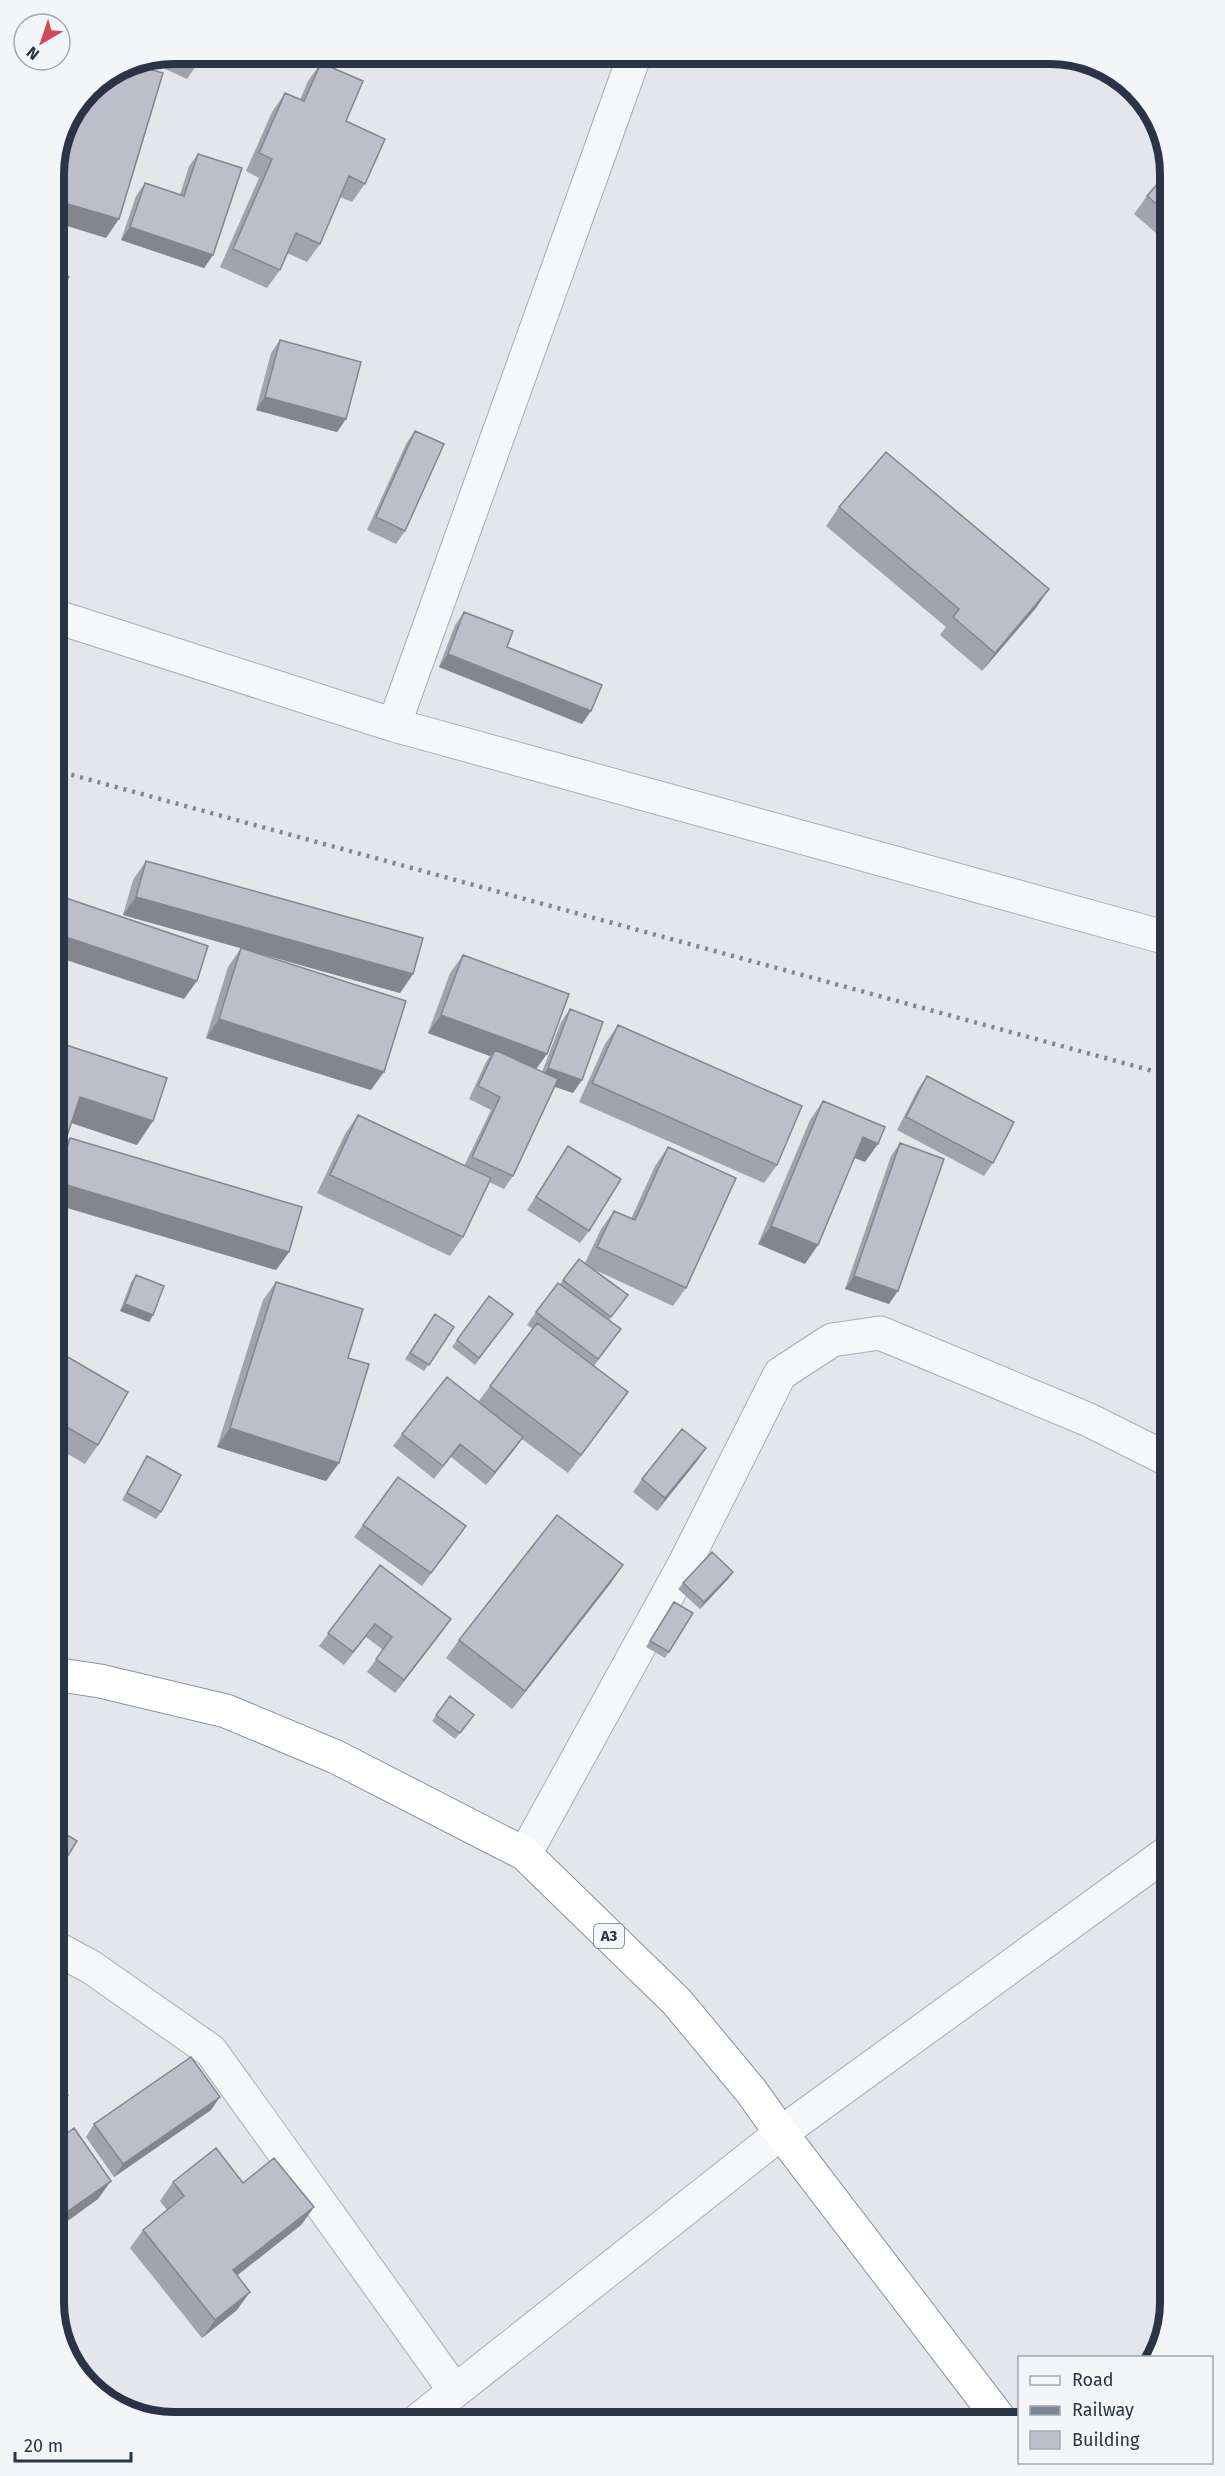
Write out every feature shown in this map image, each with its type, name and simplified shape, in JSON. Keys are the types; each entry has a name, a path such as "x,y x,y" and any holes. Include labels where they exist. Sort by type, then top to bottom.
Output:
{"highway":[{"name":"A3","path":"64,1676 100,1681 226,1711 336,1757 525,1854 677,2002 752,2091 781,2133 994,2412"}],"street":[{"path":"394,725 631,65"},
{"path":"65,619 394,725 1160,936"},
{"path":"525,1854 683,1567 780,1374 832,1340 880,1333 1089,1420 1160,1456"},
{"path":"429,2411 781,2133 1160,1858"},
{"path":"64,1952 91,1966 211,2051 455,2391"}],"building":[{"path":"320,65 326,65 363,81 346,121 385,139 365,184 349,176 320,244 296,233 280,270 233,249 272,159 259,153 285,93 304,101"},
{"path":"147,68 163,73 119,219 65,203 65,160 73,132 87,107 119,79"},
{"path":"198,154 242,168 213,255 130,227 145,183 184,196"},
{"path":"1160,181 1160,207 1147,196"},
{"path":"280,340 361,362 346,419 265,397"},
{"path":"415,431 444,444 405,531 376,517"},
{"path":"886,452 1049,589 995,653 953,617 959,609 839,507"},
{"path":"464,612 513,631 507,647 602,685 591,711 448,654"},
{"path":"146,861 423,938 413,974 136,897"},
{"path":"65,898 208,946 197,981 65,937"},
{"path":"241,948 406,1001 384,1072 219,1019"},
{"path":"463,955 569,994 547,1054 441,1015"},
{"path":"570,1009 603,1022 582,1080 548,1068"},
{"path":"618,1025 802,1106 777,1165 592,1083"},
{"path":"65,1044 167,1078 153,1121 80,1097 65,1143"},
{"path":"495,1050 558,1079 513,1176 472,1157 500,1097 478,1086"},
{"path":"927,1076 1014,1122 993,1163 906,1117"},
{"path":"823,1101 885,1127 878,1144 863,1137 818,1245 771,1226"},
{"path":"358,1115 491,1178 463,1237 330,1175"},
{"path":"70,1138 302,1207 289,1252 65,1184 65,1156"},
{"path":"900,1143 944,1159 898,1291 854,1276"},
{"path":"568,1146 621,1179 589,1231 536,1197"},
{"path":"668,1147 736,1178 686,1288 597,1247 614,1211 635,1220"},
{"path":"579,1259 628,1295 611,1317 563,1280"},
{"path":"136,1275 164,1286 153,1315 125,1304"},
{"path":"276,1282 363,1309 348,1358 369,1364 339,1463 230,1428"},
{"path":"558,1283 621,1329 598,1359 536,1312"},
{"path":"489,1296 513,1314 479,1358 457,1340"},
{"path":"435,1314 454,1327 429,1365 410,1353"},
{"path":"537,1323 628,1392 581,1455 490,1386"},
{"path":"64,1355 128,1392 98,1445 64,1426"},
{"path":"447,1377 523,1437 495,1472 460,1444 443,1466 402,1434"},
{"path":"682,1429 706,1448 665,1498 642,1479"},
{"path":"147,1456 181,1475 161,1512 127,1493"},
{"path":"398,1477 466,1526 431,1573 363,1525"},
{"path":"557,1515 623,1565 525,1691 459,1640"},
{"path":"712,1552 733,1572 704,1602 683,1583"},
{"path":"380,1565 451,1619 404,1680 376,1659 392,1637 375,1624 353,1652 328,1633"},
{"path":"674,1602 693,1613 669,1652 650,1641"},
{"path":"450,1696 474,1715 460,1733 436,1715"},
{"path":"64,1833 77,1841 64,1862"},
{"path":"191,2057 220,2097 123,2164 94,2124"},
{"path":"74,2128 111,2181 64,2214 64,2135"},
{"path":"216,2148 243,2183 274,2158 314,2207 233,2270 250,2292 215,2320 143,2230 184,2196 173,2182"}],"railway":[{"path":"65,773 1160,1073"}]}
